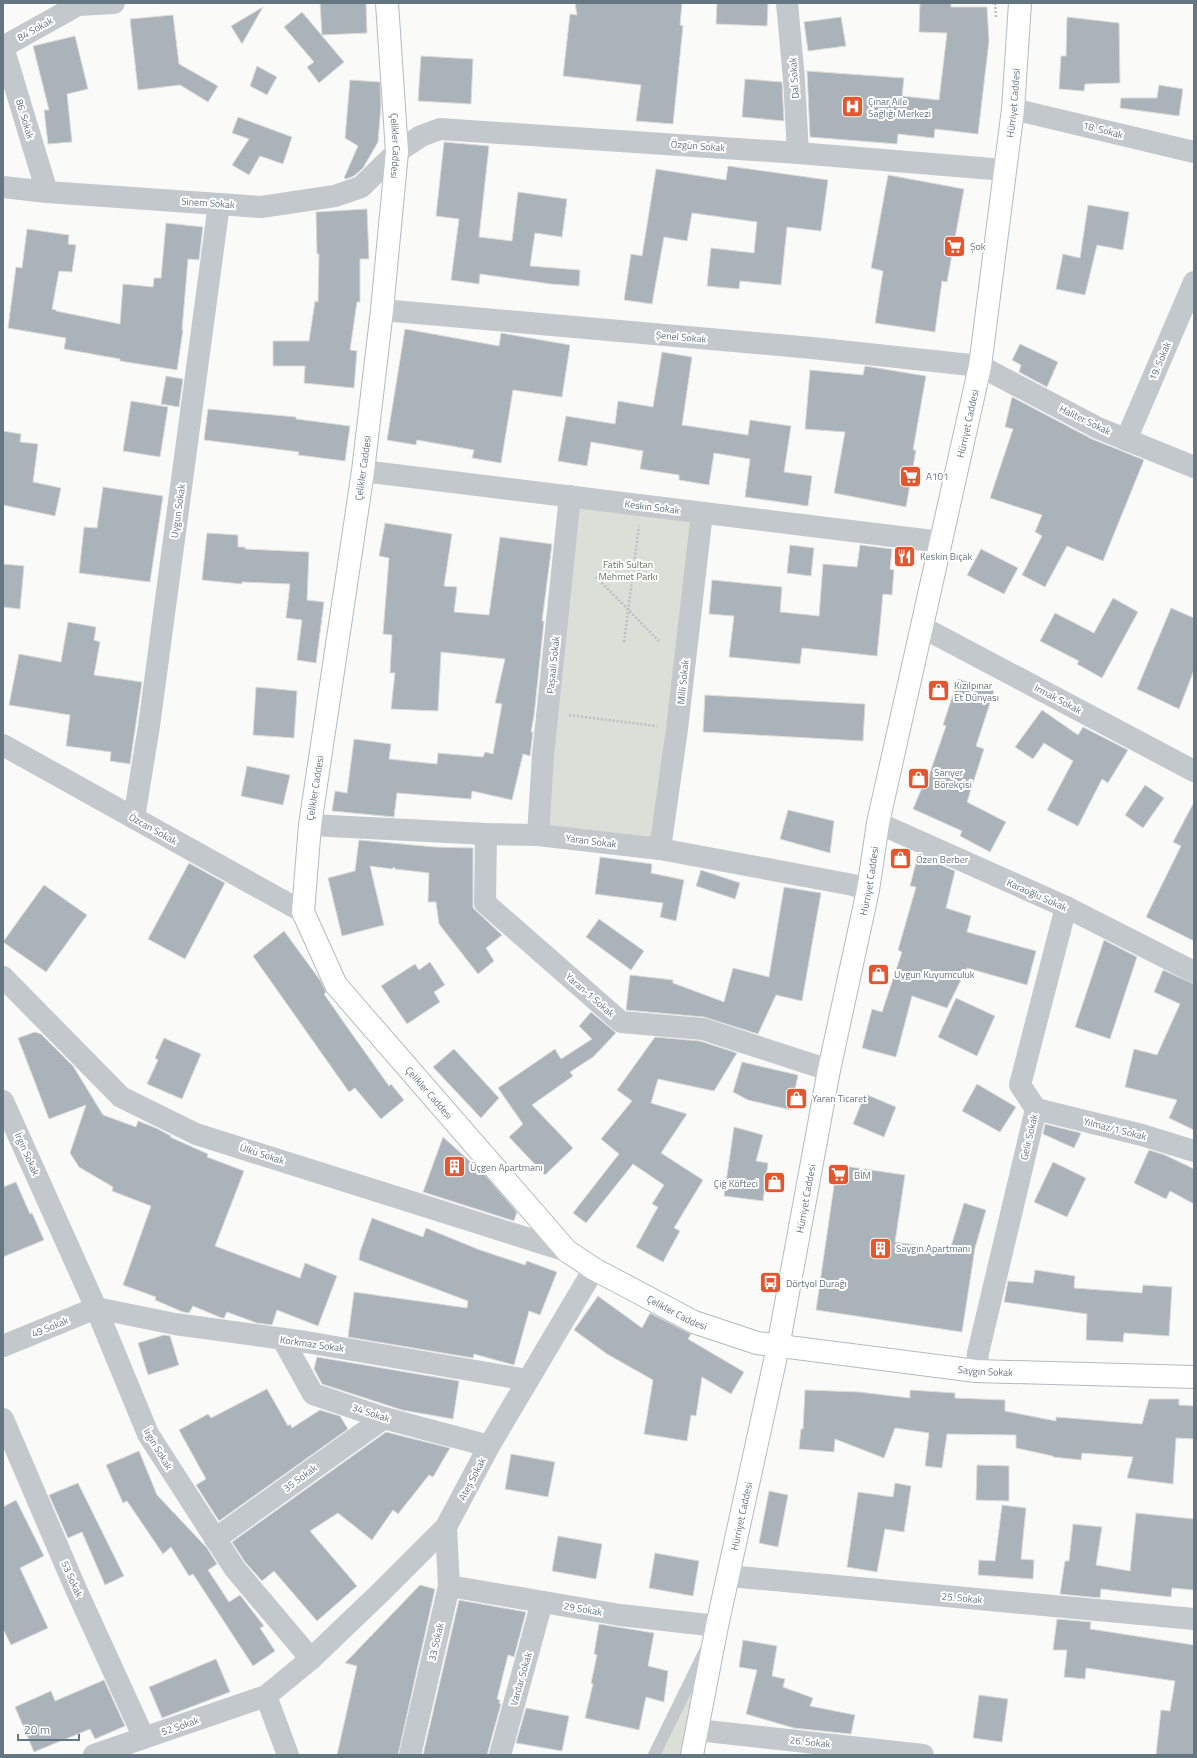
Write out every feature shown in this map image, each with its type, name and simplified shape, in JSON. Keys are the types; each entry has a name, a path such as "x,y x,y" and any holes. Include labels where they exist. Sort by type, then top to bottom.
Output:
{"street":[{"name":"84 Sokak","path":"3,47 69,6 114,3"},
{"name":"Çelikler Caddesi","path":"387,3 397,152 382,310 363,472 310,825 303,912 336,985 567,1252 694,1322 757,1343 778,1347"},
{"name":"Dal Sokak","path":"787,3 794,79 798,153"},
{"name":"Hürriyet Caddesi","path":"692,1755 717,1626 778,1347 829,1070 868,890 878,823 980,366 1013,109 1020,3"},
{"name":"86. Sokak","path":"3,47 46,192"},
{"name":"18. Sokak","path":"1013,109 1194,152"},
{"name":"Özgün Sokak","path":"397,152 421,136 440,129 798,153 1005,170"},
{"name":"Sinem Sokak","path":"3,187 46,192 261,207 335,196 361,187 397,152"},
{"name":"Uygun Sokak","path":"134,818 151,710 219,204"},
{"name":"19. Sokak","path":"1126,440 1194,282"},
{"name":"Şenel Sokak","path":"382,310 812,348 980,366"},
{"name":"Haliter Sokak","path":"980,366 1098,428 1194,467"},
{"name":"Keskin Sokak","path":"363,472 941,542"},
{"name":"Paşaali Sokak","path":"538,835 543,755 570,496"},
{"name":"Milli Sokak","path":"660,850 677,729 702,513"},
{"name":"Irmak Sokak","path":"922,627 1194,771"},
{"name":"Özcan Sokak","path":"3,745 303,912"},
{"name":"Karaoğlu Sokak","path":"878,823 1066,908 1194,972"},
{"name":"Yaran Sokak","path":"310,825 486,834 538,835 660,850 853,885 868,890"},
{"name":"Yaran-1 Sokak","path":"486,834 485,903 621,1022 703,1029 829,1070"},
{"name":"Gelir Sokak","path":"976,1371 978,1354 1036,1109 1020,1085 1066,908"},
{"name":"Ülkü Sokak","path":"3,977 121,1097 189,1130 567,1252"},
{"name":"İrgin Sokak","path":"3,1101 96,1308 148,1434 235,1569 311,1659"},
{"name":"Yılmaz/1 Sokak","path":"1036,1109 1142,1135 1194,1151"},
{"name":"Ateş Sokak","path":"311,1659 446,1527 489,1446 594,1268"},
{"name":"Korkmaz Sokak","path":"96,1308 175,1324 528,1380"},
{"name":"49 Sokak","path":"4,1343 96,1308"},
{"name":"34 Sokak","path":"283,1340 313,1394 384,1418 489,1446"},
{"name":"Saygın Sokak","path":"778,1347 976,1371 1194,1377"},
{"name":"35 Sokak","path":"215,1539 384,1418"},
{"name":"53 Sokak","path":"3,1419 75,1587 144,1738"},
{"name":"33 Sokak","path":"410,1755 449,1586 446,1527"},
{"name":"25. Sokak","path":"729,1576 1194,1619"},
{"name":"29 Sokak","path":"449,1586 620,1615 717,1626"},
{"name":"Vardar Sokak","path":"500,1755 542,1602"},
{"path":"288,1755 266,1696 311,1659"},
{"name":"52 Sokak","path":"94,1755 266,1696"},
{"name":"26. Sokak","path":"697,1730 923,1755"}],"lane":[{"path":"654,1755 717,1626"}],"path":[{"path":"624,642 641,505"},
{"path":"596,577 659,641"},
{"path":"562,714 613,723 664,727"}],"green space":[{"name":"Fatih Sultan Mehmet Parkı","path":"574,499 695,515 656,841 543,827"},
{"path":"717,1626 692,1755 654,1755"}],"building":[{"path":"320,3 366,3 367,33 322,35"},
{"path":"575,3 682,3 680,25 683,26 673,124 636,121 641,85 563,76 570,14 577,15"},
{"path":"717,3 768,3 767,26 716,24"},
{"path":"920,3 951,3 951,7 987,7 989,41 978,134 935,129 934,138 898,134 897,144 810,137 807,71 904,78 902,96 939,100 947,33 919,32"},
{"path":"263,7 242,44 231,26"},
{"path":"302,12 344,62 319,83 307,67 314,62 284,27"},
{"path":"173,15 179,64 218,86 208,102 180,85 138,90 130,19"},
{"path":"841,17 846,46 808,51 804,22"},
{"path":"1067,17 1119,23 1120,83 1085,84 1084,91 1059,89 1061,56 1066,56"},
{"path":"75,36 88,89 67,94 72,142 48,144 44,110 49,110 33,46"},
{"path":"421,56 473,59 471,104 418,101"},
{"path":"257,66 277,77 267,95 250,86"},
{"path":"745,79 782,82 784,121 742,117"},
{"path":"350,80 380,82 381,105 378,142 363,168 354,176 346,179 344,178 358,146 345,138"},
{"path":"1159,85 1183,89 1179,116 1120,108 1121,98 1157,98"},
{"path":"238,117 292,137 283,164 260,156 249,175 232,165 249,139 232,133"},
{"path":"444,142 489,146 479,237 512,241 518,192 567,199 562,237 535,233 530,266 580,270 579,286 551,284 480,274 479,284 451,280 459,219 436,216"},
{"path":"728,166 828,180 821,231 787,227 781,285 740,281 739,289 707,286 711,248 754,253 757,222 692,213 687,241 664,237 652,304 624,300 631,254 642,256 656,169 726,180"},
{"path":"888,175 964,189 947,282 942,281 935,332 875,323 883,271 871,268"},
{"path":"1088,205 1129,212 1123,250 1097,245 1085,295 1056,289 1063,254 1080,258"},
{"path":"367,209 369,259 360,259 360,302 357,302 350,350 357,351 354,388 304,383 305,366 273,366 273,341 309,341 315,301 318,302 319,254 317,254 316,212"},
{"path":"166,223 203,227 199,260 188,259 183,330 177,370 120,361 120,359 64,349 66,338 8,328 16,267 22,268 27,229 69,235 68,244 76,245 72,272 59,271 52,309 120,324 123,284 153,287 154,278 161,278"},
{"path":"405,329 499,346 501,333 570,345 562,397 513,390 501,463 472,458 474,450 417,440 416,445 387,440"},
{"path":"1020,344 1058,362 1047,387 1019,372 1021,365 1012,360"},
{"path":"662,352 692,357 682,425 748,435 750,420 791,426 784,472 812,476 808,506 745,497 750,459 714,453 709,485 679,480 679,475 640,469 643,451 591,442 587,466 558,461 566,416 615,424 618,401 653,407"},
{"path":"865,366 926,376 913,450 916,450 906,507 834,493 845,432 805,429 810,370 863,375"},
{"path":"166,376 183,379 179,407 161,404"},
{"path":"1012,397 1092,439 1144,460 1103,561 1067,546 1045,587 1022,575 1042,536 1035,532 1042,515 990,498 1013,429 1005,427"},
{"path":"131,401 168,407 160,457 123,451"},
{"path":"208,409 296,417 296,419 350,426 345,461 298,455 299,452 204,440"},
{"path":"3,431 21,434 20,442 38,444 33,482 61,488 55,516 3,505"},
{"path":"103,487 163,496 150,582 79,573 84,527 97,528"},
{"path":"385,523 452,534 444,586 457,587 454,612 489,615 500,537 552,544 542,621 544,621 531,732 533,732 530,756 523,754 512,800 472,791 471,799 397,793 394,817 332,811 335,791 347,793 354,739 391,744 389,759 437,764 438,753 483,757 485,752 493,754 502,704 495,703 505,659 441,652 438,711 391,709 395,673 390,673 392,635 383,634 389,558 379,556"},
{"path":"207,533 238,535 238,547 245,547 245,549 309,552 307,600 324,602 316,663 297,660 302,620 286,618 290,584 242,582 242,584 202,580"},
{"path":"790,545 814,548 811,576 787,573"},
{"path":"860,545 892,549 890,569 894,570 892,595 883,594 877,656 802,648 800,664 729,657 734,616 709,614 712,580 782,587 780,612 819,616 823,564 857,567"},
{"path":"981,549 1018,568 1004,594 967,575"},
{"path":"3,564 24,566 20,609 3,607"},
{"path":"1113,598 1138,612 1102,678 1077,664 1079,661 1040,641 1055,613 1094,633"},
{"path":"1171,608 1194,618 1194,670 1179,709 1137,689"},
{"path":"68,622 96,627 94,640 100,642 94,675 142,682 130,764 110,761 111,752 66,746 70,715 9,705 19,654 61,662"},
{"path":"958,679 994,691 976,746 984,749 967,802 1006,822 990,852 960,836 962,831 913,809 924,783 926,784 946,726 943,725"},
{"path":"256,687 297,691 294,738 253,735"},
{"path":"705,695 865,704 863,741 703,732"},
{"path":"1042,710 1078,735 1083,727 1128,750 1108,783 1102,779 1078,826 1047,810 1073,761 1044,743 1033,759 1015,747"},
{"path":"247,766 290,775 283,805 241,796"},
{"path":"1145,785 1164,798 1143,828 1125,815"},
{"path":"1194,802 1194,941 1146,917 1181,846 1173,842"},
{"path":"788,810 834,821 830,853 780,839"},
{"path":"359,840 434,847 473,848 473,908 502,935 486,948 494,961 478,974 439,924 436,902 428,902 429,873 395,869 394,867 392,869 370,866 384,925 342,936 328,878 355,871"},
{"path":"918,855 955,871 946,908 971,916 967,932 1036,951 1027,985 967,968 947,1008 912,996 896,1057 862,1048 872,1009 882,1012 902,952 898,950 916,887 910,886"},
{"path":"600,857 652,864 651,873 684,880 676,921 660,917 663,903 595,894"},
{"path":"189,863 225,883 185,959 148,939"},
{"path":"701,870 740,883 735,899 696,886"},
{"path":"44,885 87,915 46,972 3,942"},
{"path":"784,887 821,893 802,1001 776,995 758,1034 704,1017 626,1010 630,975 673,980 673,983 724,1002 733,968 769,977"},
{"path":"599,919 644,951 631,970 586,937"},
{"path":"284,931 320,980 326,992 324,994 352,1034 389,1086 391,1084 404,1100 381,1119 355,1088 349,1092 253,956"},
{"path":"1104,940 1137,957 1110,1039 1075,1027"},
{"path":"430,962 445,985 434,992 440,1002 407,1024 381,986 415,964 419,970"},
{"path":"1163,970 1194,984 1194,1130 1169,1118 1177,1100 1125,1087 1134,1049 1157,1055 1180,1004 1154,992"},
{"path":"956,998 995,1016 977,1056 938,1037"},
{"path":"591,1012 616,1033 593,1057 570,1072 573,1076 532,1105 573,1148 545,1175 509,1137 523,1124 498,1088 555,1049 561,1059 592,1039 579,1026"},
{"path":"35,1032 41,1034 73,1066 103,1115 136,1127 138,1121 156,1128 171,1136 170,1137 208,1154 207,1157 244,1171 215,1246 300,1278 305,1263 337,1276 318,1326 277,1310 272,1325 257,1323 227,1312 224,1318 222,1318 193,1306 189,1313 183,1312 155,1300 156,1297 123,1285 151,1206 112,1191 113,1187 79,1167 70,1153 86,1105 49,1119 18,1038"},
{"path":"655,1037 700,1041 737,1053 714,1091 658,1079 651,1103 687,1114 661,1153 703,1180 674,1228 680,1231 663,1262 636,1247 658,1207 652,1204 664,1185 633,1164 586,1223 573,1213 619,1154 601,1139 632,1101 617,1090"},
{"path":"164,1038 201,1054 182,1099 147,1084 158,1060 155,1058"},
{"path":"454,1049 499,1098 481,1118 433,1067"},
{"path":"742,1062 798,1075 791,1110 748,1100 733,1092"},
{"path":"977,1084 1016,1107 1000,1132 962,1111"},
{"path":"865,1094 896,1107 884,1137 853,1124"},
{"path":"1045,1124 1081,1133 1074,1148 1043,1134"},
{"path":"734,1127 763,1135 756,1161 768,1163 763,1201 724,1196"},
{"name":"Üçgen Apartmanı","path":"443,1137 484,1174 517,1212 514,1221 423,1192"},
{"path":"1149,1150 1165,1155 1194,1169 1194,1204 1170,1191 1166,1199 1134,1183"},
{"path":"1053,1162 1086,1178 1067,1217 1034,1202"},
{"name":"Saygın Apartmanı","path":"837,1165 905,1175 895,1242 950,1250 964,1203 986,1210 975,1248 962,1332 816,1310"},
{"path":"16,1182 30,1214 32,1213 44,1240 3,1257 3,1187"},
{"path":"372,1218 423,1237 426,1228 480,1250 525,1265 527,1261 557,1272 540,1315 529,1311 514,1365 474,1354 473,1358 348,1337 354,1292 467,1308 468,1301 359,1260 360,1252"},
{"path":"1035,1270 1075,1276 1074,1288 1142,1293 1143,1285 1172,1287 1169,1336 1124,1333 1123,1342 1086,1340 1087,1314 1004,1302 1008,1281 1033,1283"},
{"path":"598,1296 642,1328 650,1313 691,1334 688,1339 744,1372 731,1394 702,1377 696,1416 691,1415 687,1441 644,1434 653,1380 607,1354 574,1330"},
{"path":"164,1335 170,1336 179,1365 148,1375 138,1343"},
{"path":"317,1357 459,1381 453,1419 402,1410 322,1384 314,1369"},
{"path":"267,1389 288,1426 290,1424 292,1428 320,1410 340,1416 348,1429 219,1521 196,1485 206,1479 179,1430 208,1414 211,1418"},
{"path":"805,1390 859,1392 910,1398 910,1390 955,1393 955,1398 1005,1400 1005,1411 1056,1421 1056,1417 1142,1424 1149,1399 1179,1399 1179,1405 1194,1406 1194,1439 1176,1438 1173,1484 1127,1478 1133,1457 1082,1453 1081,1460 1053,1457 1016,1448 1016,1435 947,1434 942,1468 925,1466 929,1433 895,1428 884,1458 835,1439 834,1452 799,1449 801,1429 803,1429"},
{"path":"386,1432 450,1448 433,1477 429,1475 398,1514 393,1510 372,1540 338,1513 310,1531 357,1586 317,1621 274,1571 262,1581 245,1562 232,1542"},
{"path":"139,1451 157,1495 207,1548 217,1564 208,1570 229,1602 240,1595 264,1626 260,1628 275,1651 253,1666 193,1574 189,1576 171,1547 163,1554 127,1501 123,1503 106,1465"},
{"path":"511,1454 555,1462 548,1497 505,1489"},
{"path":"977,1465 1009,1466 1009,1501 976,1500"},
{"path":"78,1483 124,1576 105,1585 82,1532 68,1538 49,1495"},
{"path":"895,1483 911,1486 904,1532 885,1529 877,1572 847,1567 858,1492 893,1497"},
{"path":"769,1491 788,1495 778,1547 759,1543"},
{"path":"16,1500 44,1556 20,1568 48,1628 11,1645 3,1629 3,1507"},
{"path":"1002,1505 1026,1508 1021,1559 1034,1560 1033,1579 978,1575 979,1560 995,1561"},
{"path":"1136,1513 1194,1519 1194,1590 1172,1588 1171,1597 1101,1589 1100,1598 1060,1594 1065,1561 1069,1561 1073,1524 1102,1527 1096,1565 1130,1571"},
{"path":"558,1536 602,1544 596,1579 552,1571"},
{"path":"655,1553 699,1561 693,1596 649,1588"},
{"path":"420,1585 435,1589 398,1755 337,1755 357,1666 345,1663"},
{"path":"459,1600 526,1612 514,1657 508,1655 497,1699 500,1700 499,1703 501,1704 487,1755 423,1755"},
{"path":"1057,1619 1091,1622 1090,1629 1194,1645 1194,1755 1156,1755 1161,1710 1170,1711 1175,1681 1086,1668 1085,1679 1064,1677 1067,1650 1053,1650"},
{"path":"599,1624 654,1633 648,1666 668,1671 664,1702 646,1697 639,1730 585,1718 593,1684 591,1683 597,1655 594,1654"},
{"path":"743,1640 777,1646 772,1676 785,1679 783,1687 813,1698 810,1706 855,1715 851,1734 794,1728 746,1714 757,1670 739,1667"},
{"path":"216,1659 230,1692 162,1718 149,1687"},
{"path":"104,1680 125,1726 95,1739 90,1729 34,1752 15,1707 51,1691 55,1701"},
{"path":"979,1695 1008,1699 1002,1742 973,1738"},
{"path":"526,1708 569,1716 562,1751 516,1743"}],"place":[{"name":"Çınar Aile Sağlığı Merkezi","path":"852,107"},
{"name":"Şok","path":"955,246"},
{"name":"A101","path":"910,476"},
{"name":"Keskin Bıçak","path":"904,556"},
{"name":"Kızılpınar Et Dünyası","path":"939,691"},
{"name":"Sarıyer Börekçisi","path":"918,778"},
{"name":"Özen Berber","path":"900,859"},
{"name":"Uygun Kuyumculuk","path":"878,974"},
{"name":"Yaran Ticaret","path":"796,1098"},
{"name":"Üçgen Apartmanı","path":"454,1167"},
{"name":"BİM","path":"839,1175"},
{"name":"Çiğ Köfteci","path":"774,1183"},
{"name":"Saygın Apartmanı","path":"880,1248"},
{"name":"Dörtyol Durağı","path":"771,1283"}]}
